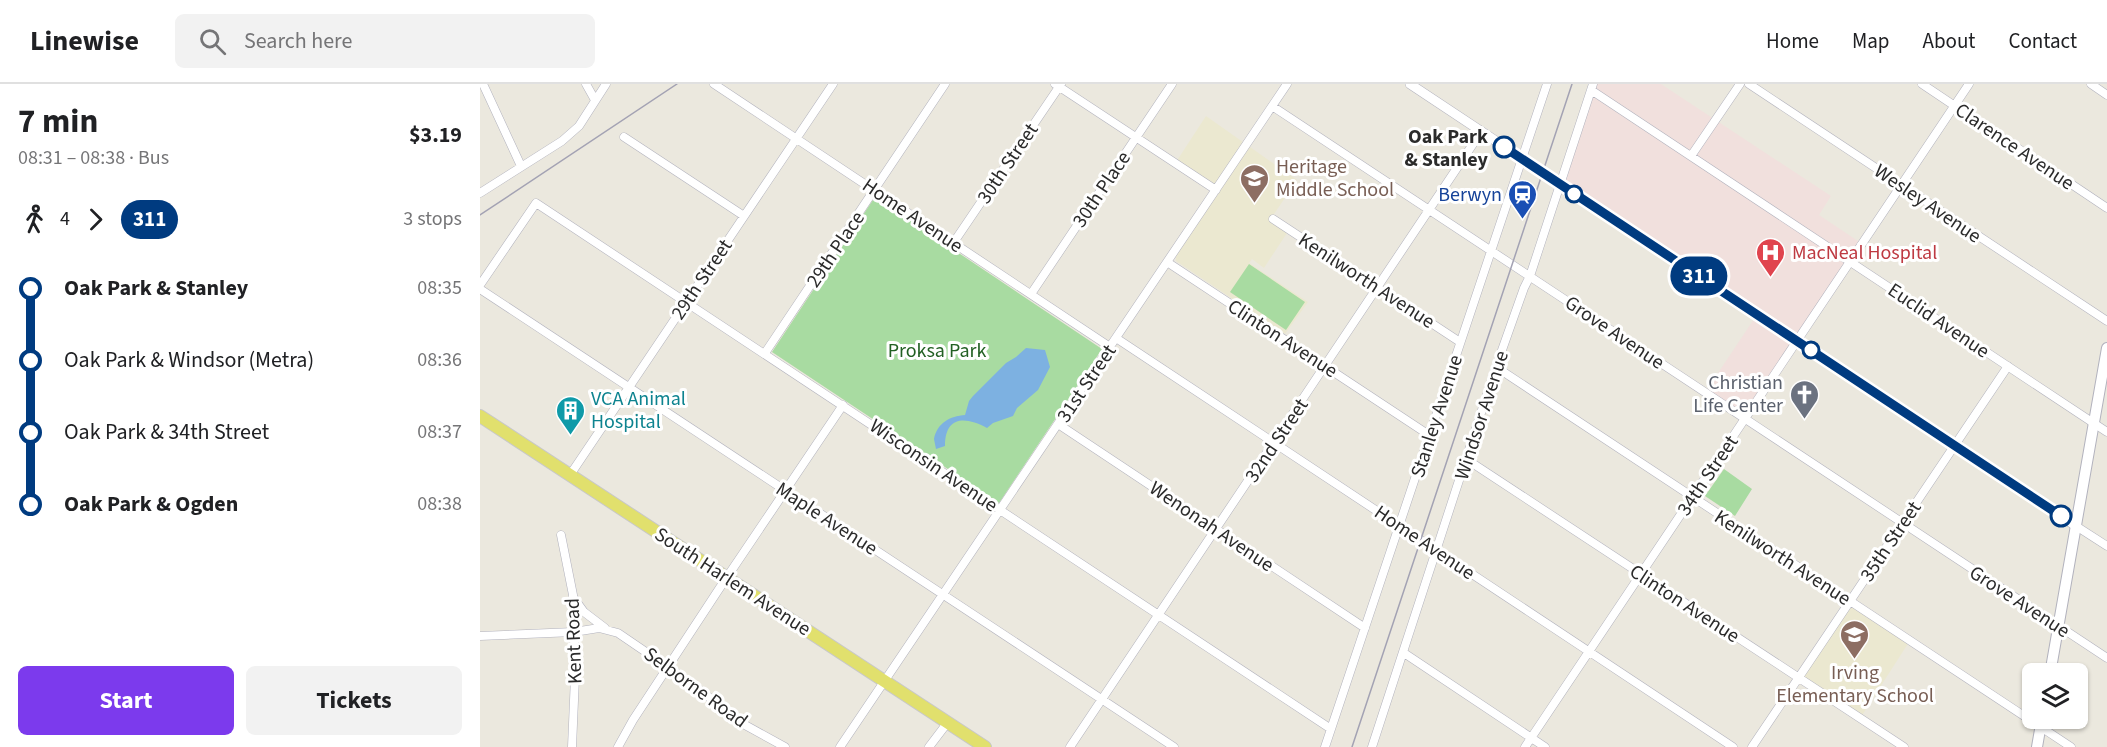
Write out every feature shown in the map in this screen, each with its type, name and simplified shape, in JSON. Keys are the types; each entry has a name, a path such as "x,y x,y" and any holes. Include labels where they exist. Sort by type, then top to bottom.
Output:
{"main road":[{"path":"2052,663 2107,348"},
{"name":"South Harlem Avenue","path":"480,416 985,747"},
{"path":"2037,747 2040,729"}],"street":[{"path":"483,84 521,166"},
{"path":"586,84 594,100"},
{"path":"480,193 562,141 579,126 606,84"},
{"name":"Home Avenue","path":"714,84 1110,347"},
{"name":"29th Street","path":"570,474 833,84"},
{"name":"29th Place","path":"765,353 945,84"},
{"name":"30th Place","path":"1031,294 1172,84"},
{"name":"31st Street","path":"840,747 1287,84"},
{"path":"1410,84 2107,546"},
{"name":"Stanley Avenue","path":"1325,747 1546,84"},
{"path":"1691,156 1740,84"},
{"name":"Wesley Avenue","path":"1749,84 2107,321"},
{"name":"Clarence Avenue","path":"1922,84 2107,208"},
{"name":"34th Street","path":"1525,747 1969,84"},
{"path":"2091,84 2107,94"},
{"path":"1058,85 1216,190"},
{"name":"30th Street","path":"954,242 1058,85"},
{"name":"Euclid Avenue","path":"1592,87 1691,156 2107,432"},
{"name":"Windsor Avenue","path":"1372,747 1496,367 1530,276 1592,87"},
{"name":"Grove Avenue","path":"1272,106 2107,658"},
{"name":"32nd Street","path":"1070,747 1481,132"},
{"path":"624,136 744,216"},
{"name":"Wisconsin Avenue","path":"480,285 536,203 1331,729"},
{"name":"Kenilworth Avenue","path":"1273,219 1460,342"},
{"name":"Clinton Avenue","path":"1167,262 1429,435"},
{"name":"Maple Avenue","path":"480,289 1174,747"},
{"name":"Home Avenue","path":"1116,338 1733,747"},
{"name":"35th Street","path":"1752,747 2008,366"},
{"name":"Kenilworth Avenue","path":"1496,367 1850,601 2022,711"},
{"path":"618,747 633,720 726,577 843,405"},
{"name":"Wenonah Avenue","path":"1059,424 1365,628"},
{"name":"Clinton Avenue","path":"1466,459 1904,747"},
{"name":"Kent Road","path":"561,535 573,595 575,677 572,747"},
{"name":"Selborne Road","path":"573,595 584,612 606,628 628,638 745,724 785,747"},
{"path":"480,636 574,632 590,628 606,628"},
{"path":"1404,653 1545,747"},
{"path":"929,747 948,722"},
{"name":"Kenilworth Avenue","path":"2048,729 2071,747"}],"shaded area":[{"name":"MacNeal Hospital","path":"1595,84 1661,84 1831,196 1819,215 1861,243 1744,417 1706,391 1756,316 1562,184"},
{"path":"1206,116 1297,180 1270,220 1287,233 1264,268 1252,259 1249,263 1308,302 1285,334 1176,261 1176,256 1220,190 1176,162"},
{"name":"Irving Elementary School","path":"1850,603 1909,642 1861,717 1801,677"}],"green space":[{"name":"Proksa Park","path":"875,197 1102,349 999,503 772,352"},
{"path":"1249,264 1305,302 1286,330 1230,292"},
{"path":"1724,469 1752,489 1735,516 1705,496"}],"water":[{"path":"1026,348 1045,350 1050,367 1038,390 1017,408 1013,416 993,423 987,428 964,421 952,424 948,429 945,446 936,449 934,439 941,425 949,419 965,415 973,396 1006,363"}],"railway":[{"path":"480,215 677,84"},
{"path":"1352,747 1572,84"}],"bus line":[{"name":"311","path":"1504,147 2061,516"}],"place":[{"name":"Oak Park & Stanley","path":"1504,147"},
{"name":"Heritage Middle School","path":"1255,204"},
{"name":"Berwyn","path":"1523,220"},
{"name":"MacNeal Hospital","path":"1771,278"},
{"name":"Christian Life Center","path":"1804,420"},
{"name":"VCA Animal Hospital","path":"570,436"},
{"name":"Irving Elementary School","path":"1855,660"}]}
